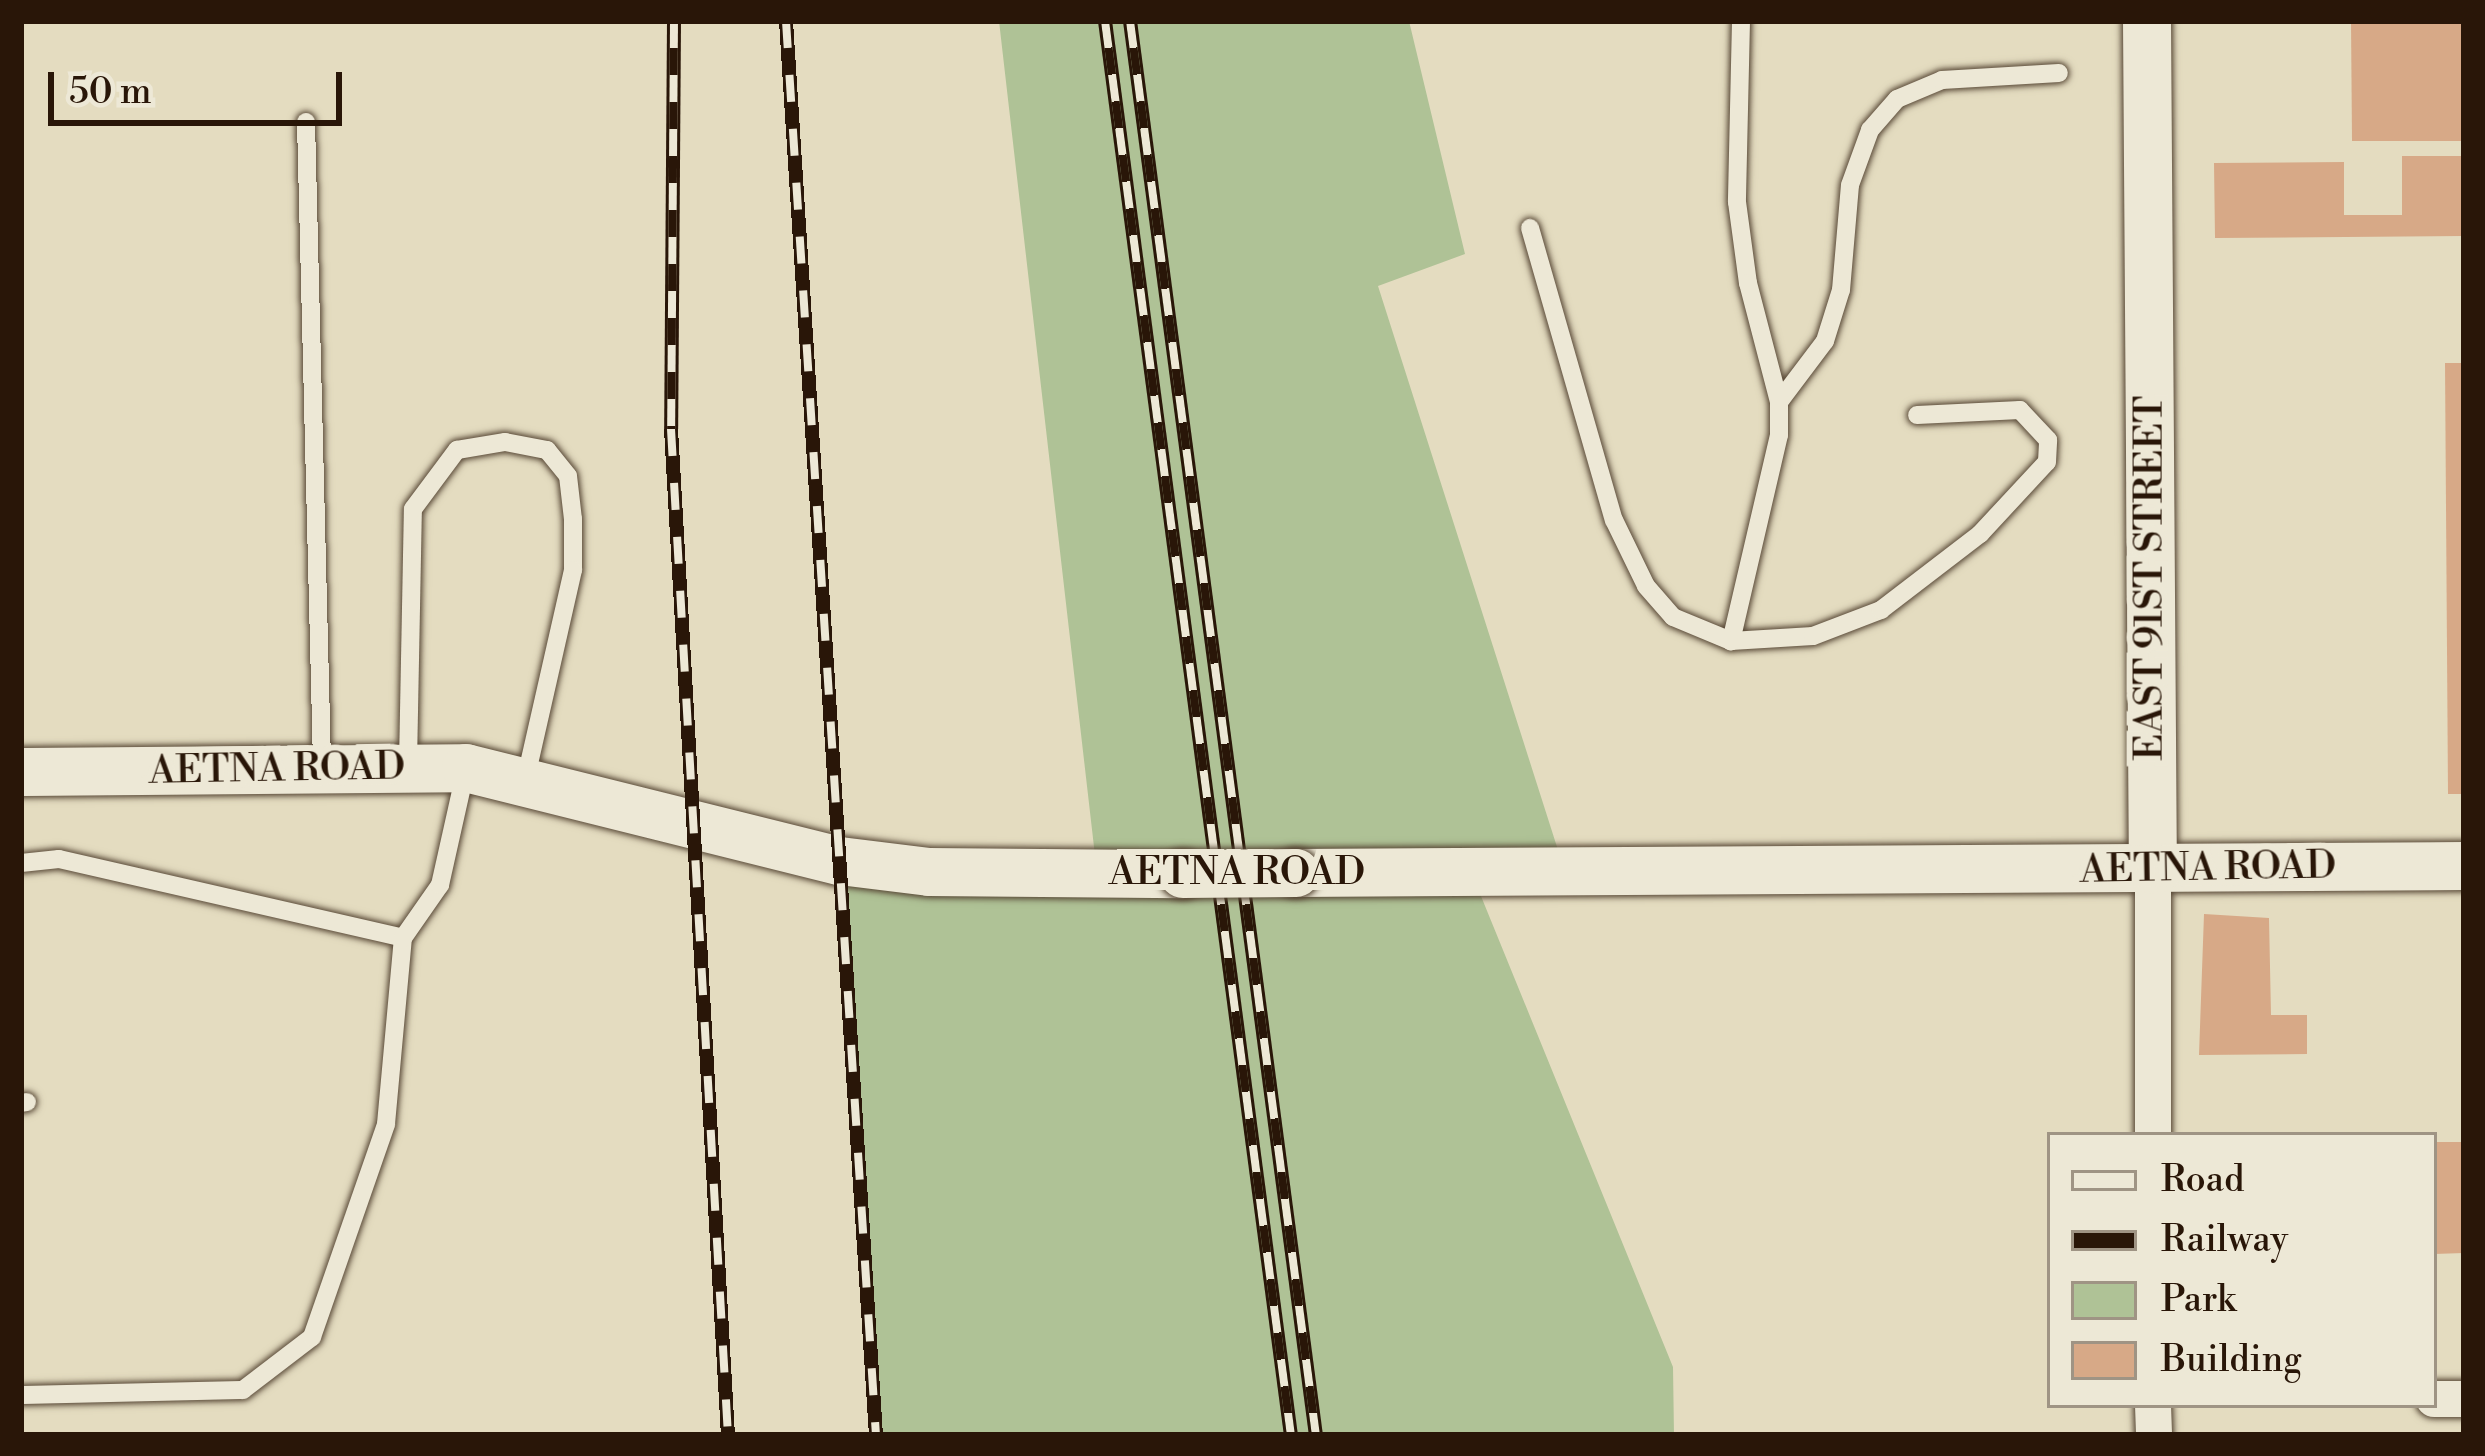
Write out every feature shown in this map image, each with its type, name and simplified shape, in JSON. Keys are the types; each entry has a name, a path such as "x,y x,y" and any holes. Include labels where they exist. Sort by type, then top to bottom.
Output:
{"street":[{"name":"EAST 91ST STREET","path":"2147,21 2153,1132"},
{"name":"AETNA ROAD","path":"21,772 466,768 840,861 929,872 2464,866"}],"lane":[{"path":"1731,641 1768,505 1779,402 1748,283 1737,202 1741,21"},
{"path":"1779,402 1825,340 1840,290 1850,185 1870,130 1897,99 1942,80 2059,73"},
{"path":"306,122 322,770"},
{"path":"1530,228 1614,520 1646,586 1672,617 1731,641 1813,636 1881,610 1995,520 2047,462 2048,440 2020,410 1917,415"},
{"path":"408,769 413,509 457,450 505,442 547,450 568,476 573,519 573,570 525,782"},
{"path":"21,1395 243,1390 312,1337 386,1124 403,938 440,885 466,768"},
{"path":"21,863 59,859 403,938"}],"green space":[{"path":"999,21 1409,21 1465,254 1378,286 1565,872 1472,874 1673,1367 1674,1435 876,1435 840,861 1097,873"}],"building":[{"path":"2351,21 2464,21 2464,141 2352,141"},
{"path":"2402,156 2464,156 2464,236 2215,238 2214,163 2344,162 2344,215 2402,215"},
{"path":"2445,363 2464,363 2464,794 2448,794"},
{"path":"2204,914 2269,918 2271,1015 2307,1015 2307,1054 2199,1055"},
{"path":"2437,1142 2464,1142 2464,1253 2437,1254"}],"railway":[{"path":"674,21 671,429 728,1435"},
{"path":"786,21 876,1435"},
{"path":"1105,21 1291,1435"},
{"path":"1130,21 1316,1435"}]}
